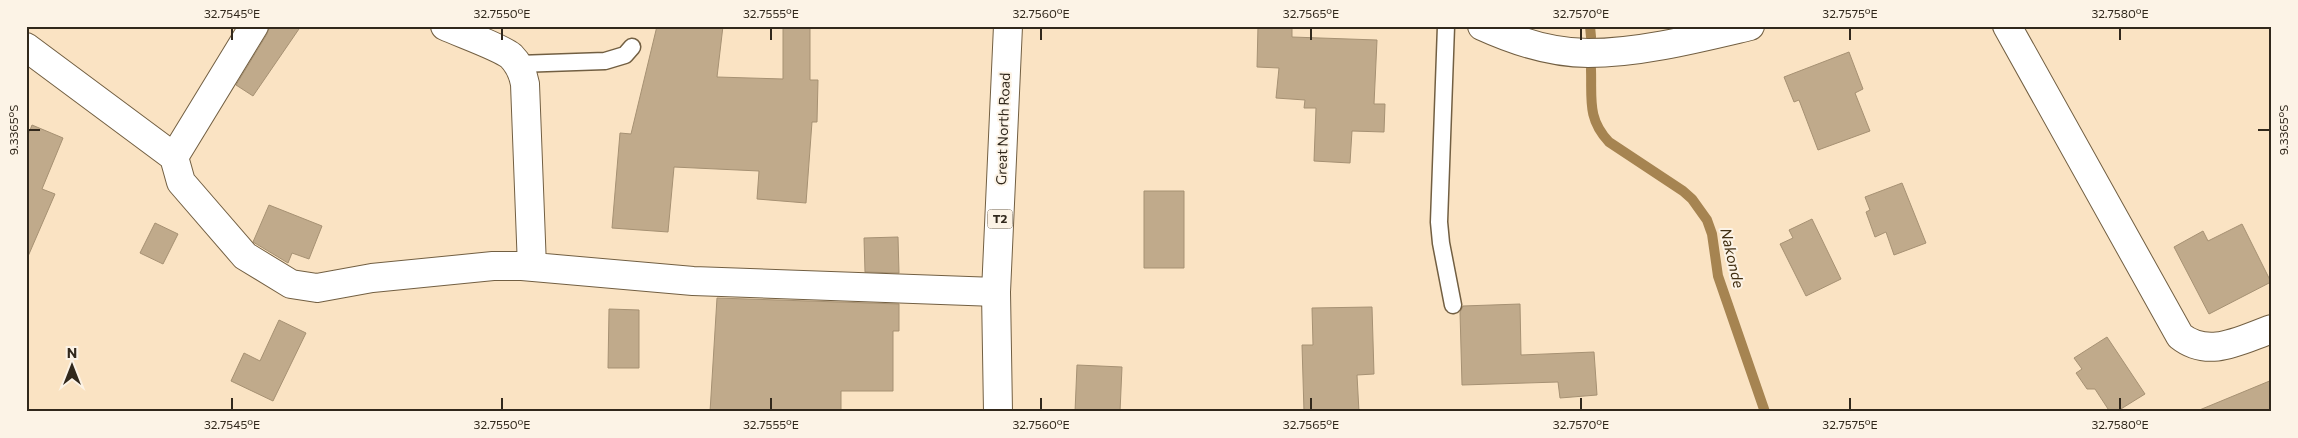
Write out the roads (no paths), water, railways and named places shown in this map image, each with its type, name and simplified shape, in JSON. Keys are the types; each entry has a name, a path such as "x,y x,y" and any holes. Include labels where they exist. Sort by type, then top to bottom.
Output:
{"main road":[{"path":"26,30 29,26"},
{"path":"174,157 254,26"},
{"path":"445,26 509,55 518,64 525,84 532,267"},
{"name":"Great North Road","path":"998,412 996,292 1008,26"},
{"path":"1482,26 1506,37 1541,48 1588,53 1666,45 1737,28"},
{"path":"2007,26 2180,336 2190,344 2217,348 2272,329"},
{"path":"26,47 174,157 181,182 245,256 291,284 317,288 372,278 484,267 532,267 693,281 996,292"}],"lane":[{"path":"1446,26 1439,222 1441,243 1453,305"},
{"path":"518,64 605,61 625,55 632,47"}],"waterway":[{"name":"Nakonde","path":"1590,26 1591,37"},
{"name":"Nakonde","path":"1591,69 1592,108 1597,125 1602,133 1609,142 1683,191 1692,199 1707,220 1712,234 1718,276 1765,412"}]}
